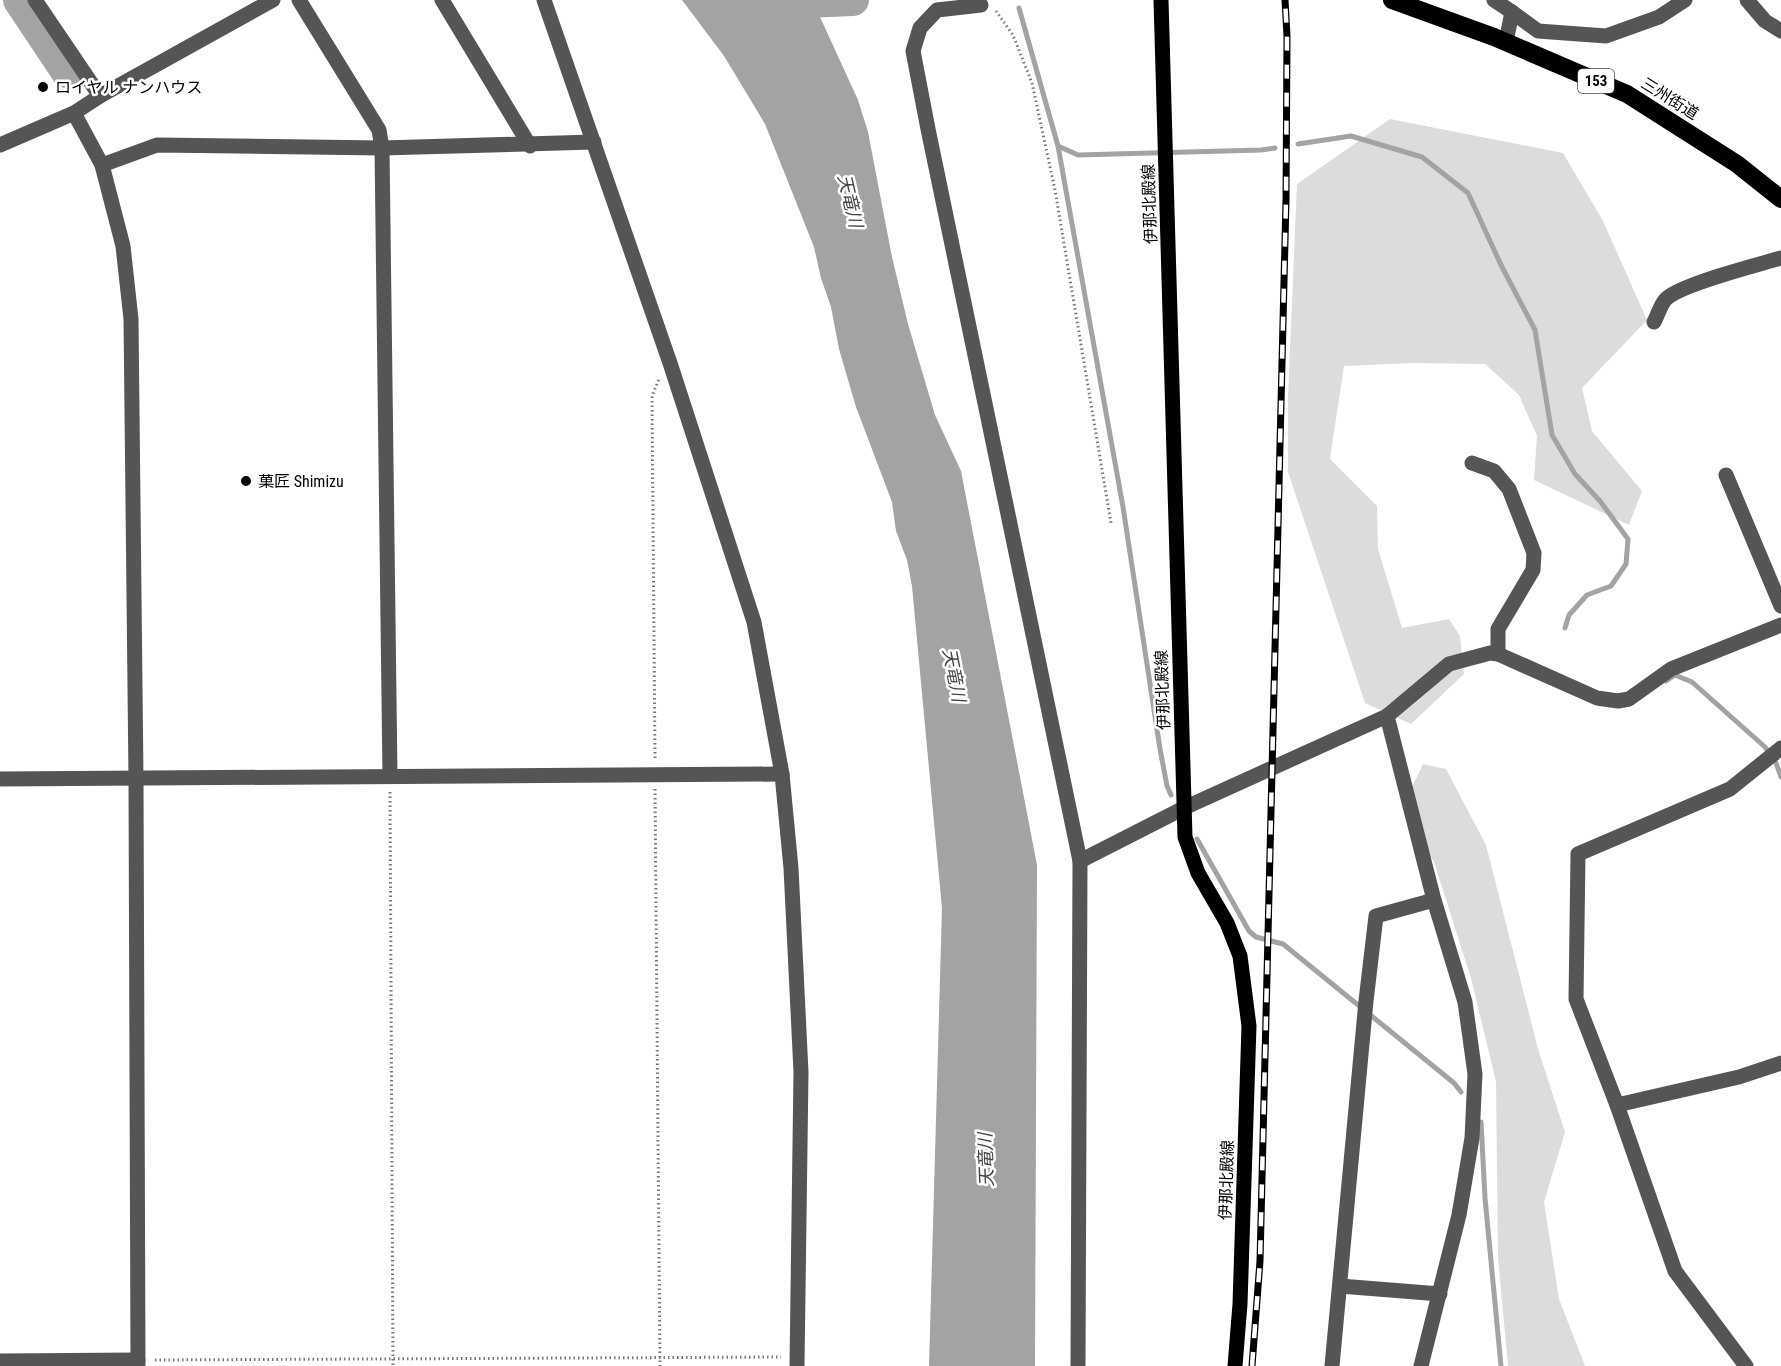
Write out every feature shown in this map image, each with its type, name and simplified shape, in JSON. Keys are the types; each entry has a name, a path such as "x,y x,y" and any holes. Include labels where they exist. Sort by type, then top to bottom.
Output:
{"highway":[{"name":"三州街道","path":"1392,0 1506,42 1627,94 1737,164 1781,199"}],"main road":[{"name":"伊那北殿線","path":"1161,0 1185,837 1198,873 1227,923 1240,956 1249,1026 1240,1304 1235,1366"}],"street":[{"path":"35,0 100,96"},
{"path":"0,145 74,113 100,96 273,0"},
{"path":"299,0 379,130 382,148 390,776"},
{"path":"442,0 530,146"},
{"path":"544,0 670,363 754,622 782,774 791,868 801,1072 797,1362"},
{"path":"1494,0 1538,31 1606,36 1659,17 1685,0"},
{"path":"1747,0 1765,21 1781,30"},
{"path":"981,5 936,5 920,28 914,51 927,129 1080,861 1078,1366"},
{"path":"1506,42 1512,12"},
{"path":"0,1362 138,1363 136,779 131,319 123,246 102,165 74,113"},
{"path":"102,165 157,145 382,148 530,146 594,142"},
{"path":"1654,322 1665,300 1675,293 1703,281 1781,258"},
{"path":"1472,463 1494,471 1509,489 1534,553 1533,570 1498,629 1498,654"},
{"path":"1726,475 1781,606"},
{"path":"1080,861 1184,808 1387,716 1449,664 1490,652 1597,698 1629,699 1671,669 1781,625"},
{"path":"1387,716 1434,900 1465,1002 1475,1074 1472,1138 1459,1215 1421,1366"},
{"path":"1746,1366 1675,1271 1617,1105 1576,999 1578,854 1730,789 1780,749"},
{"path":"0,779 782,774"},
{"path":"1332,1366 1364,1017 1376,916 1434,900"},
{"path":"1617,1105 1739,1077 1781,1063"},
{"path":"1340,1286 1440,1294"}],"path":[{"path":"981,5 995,10 1013,35 1032,83 1055,190 1111,523"},
{"path":"660,1366 652,396 660,375 670,363"},
{"path":"390,776 393,1366"},
{"path":"138,1363 393,1358 660,1358 797,1362"}],"shaded area":[{"path":"1390,119 1563,153 1603,221 1647,320 1582,388 1592,431 1642,491 1629,525 1534,480 1537,436 1519,395 1485,364 1413,363 1344,366 1330,459 1377,506 1378,549 1402,628 1449,619 1460,636 1464,674 1411,724 1365,703 1288,472 1288,396 1297,184"},
{"path":"1423,764 1446,769 1486,845 1538,1049 1565,1132 1544,1202 1559,1299 1585,1366 1508,1366 1498,1258 1496,1082 1471,978 1434,862 1402,808"}],"water":[{"name":"天竜川","path":"682,0 818,0 820,17 858,100 868,132 892,257 908,324 935,415 961,471 1037,865 1035,1366 929,1366 942,908 912,586 907,560 896,531 892,502 856,407 839,349 831,307 814,247 765,124 724,56"}],"waterway":[{"path":"19,0 67,72"},
{"path":"804,2 853,0"},
{"path":"1019,8 1058,146 1078,155 1275,148"},
{"path":"1298,144 1351,136 1422,157 1468,193 1501,265 1535,330 1552,435 1575,474 1600,501 1628,539 1626,564 1611,586 1587,595 1569,615 1565,628"},
{"path":"1058,146 1123,507 1160,749 1171,795"},
{"path":"1666,681 1675,675 1692,682 1765,747 1776,763 1781,777"},
{"path":"1197,839 1249,931 1256,937 1283,944 1454,1083 1461,1092"},
{"path":"1481,1122 1485,1198 1501,1366"}],"railway":[{"path":"1252,1366 1260,1261 1286,200 1287,36 1285,0"}],"place":[{"name":"ロイヤル ナンハウス","path":"43,87"},
{"name":"菓匠 Shimizu","path":"246,481"}]}
